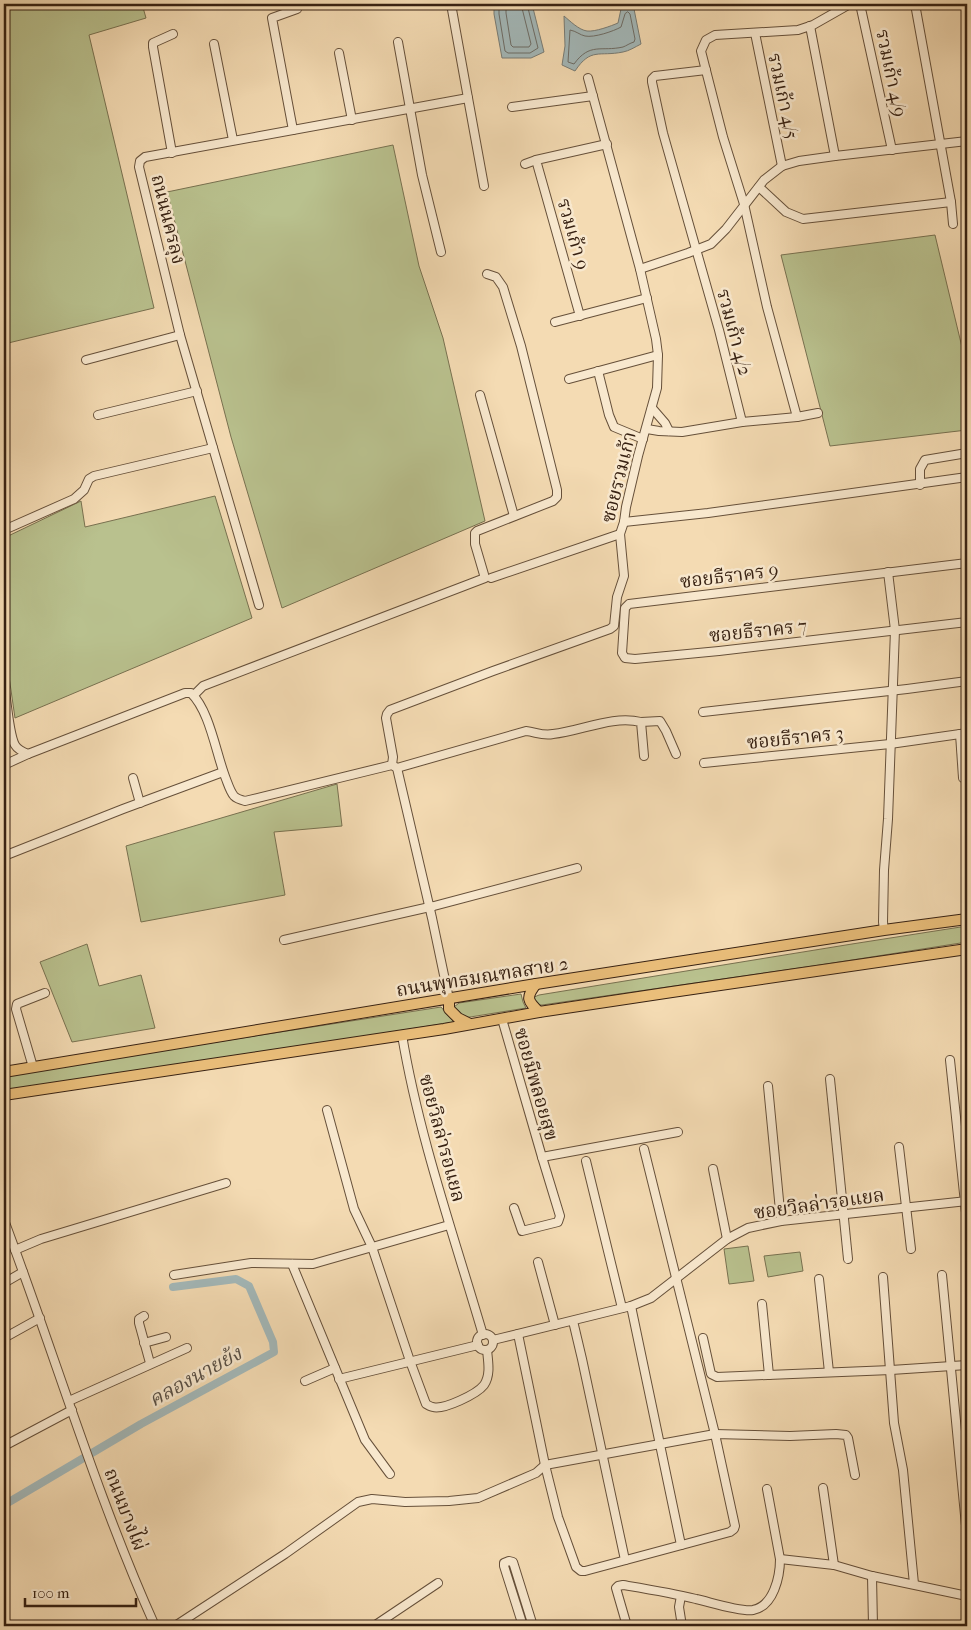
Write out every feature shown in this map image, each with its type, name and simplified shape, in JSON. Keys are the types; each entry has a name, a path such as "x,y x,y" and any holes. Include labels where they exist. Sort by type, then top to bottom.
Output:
{"main road":[{"name":"ถนนพุทธมณฑลสาย 2","path":"4,1072 536,984 884,930 967,919"},
{"path":"4,1095 967,948"},
{"path":"536,984 530,991 528,998 539,1012"},
{"path":"450,999 449,1009 458,1018 470,1024"}],"street":[{"path":"451,4 484,186"},
{"path":"797,417 767,308 744,204 723,137 701,51 703,43 709,37 715,35 798,30 810,26 850,4"},
{"name":"รวมเก้า 4/9","path":"860,4 892,150"},
{"path":"914,4 951,202 953,224"},
{"path":"293,130 272,18 298,9"},
{"path":"810,26 835,156"},
{"name":"รวมเก้า 4/5","path":"755,33 782,166"},
{"path":"172,153 153,43 173,34"},
{"path":"398,42 422,175 441,252"},
{"path":"214,44 233,140"},
{"path":"339,53 352,120"},
{"name":"รวมเก้า 4/2","path":"706,70 655,76 652,82 663,133 719,330 742,422"},
{"name":"ซอยรวมเก้า","path":"394,767 386,718 390,710 614,626 617,597 624,576 620,534 657,388 658,355 640,269 588,78"},
{"path":"512,107 593,96"},
{"name":"ถนนนครลุง","path":"259,605 180,335 139,166 140,161 145,157 233,140 468,98"},
{"path":"640,269 696,251 715,241 764,180 782,166 799,161 835,156 967,141"},
{"path":"525,164 607,144"},
{"name":"รวมเก้า 9","path":"536,160 580,316"},
{"path":"759,187 786,212 803,219 951,202"},
{"path":"194,696 203,686 485,578 475,544 475,533 553,501 557,497 558,490 521,346 503,287 496,277 487,274"},
{"path":"555,322 647,298"},
{"path":"86,360 180,335"},
{"path":"569,379 658,355"},
{"path":"598,371 609,415 614,427 643,439"},
{"path":"98,415 197,391"},
{"path":"480,396 514,516"},
{"path":"652,408 665,423 669,431"},
{"path":"647,429 682,432 742,422 797,417 818,413"},
{"path":"4,530 74,499 84,490 89,479 94,476 213,448"},
{"path":"920,485 920,469 925,460 967,453"},
{"path":"624,522 920,485 967,477"},
{"path":"491,578 620,534"},
{"path":"884,930 884,870 888,819 895,630 888,572 967,563"},
{"name":"ซอยธีราคร 9","path":"625,658 622,653 625,608 629,604 888,572"},
{"name":"ซอยธีราคร 7","path":"625,658 635,659 719,651 967,622"},
{"path":"703,712 967,681"},
{"path":"4,682 15,745 21,752 28,754"},
{"path":"4,765 185,693 192,693 197,698 205,714 223,772 234,796 239,800 245,801 394,767 526,731 537,732 540,735 551,734 626,720 641,722 660,721 676,754"},
{"path":"641,722 644,756"},
{"path":"963,778 964,733"},
{"name":"ซอยธีราคร 3","path":"704,763 890,744 964,733"},
{"path":"394,767 430,907 450,999"},
{"path":"4,856 223,772"},
{"path":"133,778 140,803"},
{"path":"284,940 430,907 577,868"},
{"path":"33,1067 16,1009 17,1004 46,993"},
{"name":"ซอยมีพลอยสุข","path":"502,1019 560,1214 560,1220 522,1231 514,1208"},
{"name":"ซอยวิลล่ารอแยล","path":"402,1035 414,1101 483,1335"},
{"path":"950,1060 967,1222"},
{"path":"830,1079 848,1258"},
{"path":"768,1086 781,1221"},
{"path":"327,1110 354,1209 372,1247 426,1404 432,1408 445,1406 473,1394 484,1385 489,1365 487,1350"},
{"name":"ซอยมีพลอยสุข","path":"542,1157 678,1132"},
{"path":"899,1146 911,1249"},
{"path":"518,1334 545,1465 558,1517 576,1567 581,1571 585,1571 730,1532 734,1529 735,1526 714,1434 644,1149"},
{"path":"586,1161 622,1308"},
{"path":"713,1170 727,1239"},
{"path":"15,1250 41,1239 226,1183"},
{"name":"ซอยวิลล่ารอแยล","path":"493,1340 631,1306 651,1298 727,1239 748,1228 781,1221 966,1201"},
{"name":"ถนนบางไผ่","path":"4,1220 6,1234 15,1250 40,1318 89,1460 155,1626"},
{"path":"174,1275 251,1263 313,1264 450,1224"},
{"path":"538,1262 555,1325"},
{"path":"292,1264 365,1440 390,1474"},
{"path":"4,1283 23,1272"},
{"path":"942,1275 967,1536"},
{"path":"883,1278 894,1423 903,1470 914,1584"},
{"path":"819,1279 829,1372"},
{"path":"762,1304 769,1374"},
{"path":"631,1306 681,1545"},
{"path":"144,1316 140,1319 139,1323 150,1363"},
{"path":"4,1338 40,1318"},
{"path":"573,1321 625,1560"},
{"path":"483,1335 488,1335 493,1340 491,1348 487,1350 481,1349 478,1345 478,1340 483,1335"},
{"path":"144,1343 166,1336"},
{"path":"703,1338 713,1376 891,1370 967,1364"},
{"path":"339,1379 478,1345"},
{"path":"68,1401 187,1348"},
{"path":"305,1381 335,1368"},
{"path":"4,1446 72,1410"},
{"path":"175,1626 285,1554 358,1502 372,1499 405,1502 478,1498 536,1473 545,1465 714,1434 795,1436 836,1434 846,1436 848,1438 855,1476"},
{"path":"823,1488 834,1565"},
{"path":"627,1626 616,1588 623,1585 742,1610 753,1610 760,1607 770,1598 778,1578 780,1558 767,1490"},
{"path":"780,1558 834,1565 872,1576 967,1596"},
{"path":"523,1626 504,1563 509,1561 513,1562 534,1626"},
{"path":"872,1576 873,1626"},
{"path":"374,1626 438,1584"},
{"path":"513,1594 522,1591"},
{"path":"681,1596 682,1626"}],"green space":[{"path":"4,4 142,4 146,18 89,35 154,308 4,344"},
{"path":"654,4 703,4 655,8"},
{"path":"393,145 419,266 443,338 485,521 282,608 231,437 167,192"},
{"path":"935,235 967,368 967,430 830,446 781,255"},
{"path":"215,496 252,618 15,718 4,642 4,538 81,501 85,527"},
{"path":"337,784 342,826 274,832 285,895 141,922 126,846"},
{"path":"967,926 967,942 542,1005 536,1005 532,998 539,995"},
{"path":"87,944 99,986 141,975 155,1028 72,1042 40,962"},
{"path":"521,994 526,1008 464,1018 454,1007 459,1003"},
{"path":"441,1007 454,1022 4,1091 4,1075"},
{"path":"748,1246 754,1281 729,1284 724,1249"},
{"path":"800,1252 803,1271 768,1277 764,1256"}],"water":[{"path":"494,4 532,4 544,52 531,58 502,58"},
{"path":"619,4 633,4 641,44 630,50 591,56 581,63 575,71 562,65 565,46 564,16 584,30 598,30 618,23 621,9"}],"waterway":[{"name":"คลองนายย้ง","path":"4,1505 141,1424 274,1352 273,1342 249,1286 236,1279 173,1287"}]}
